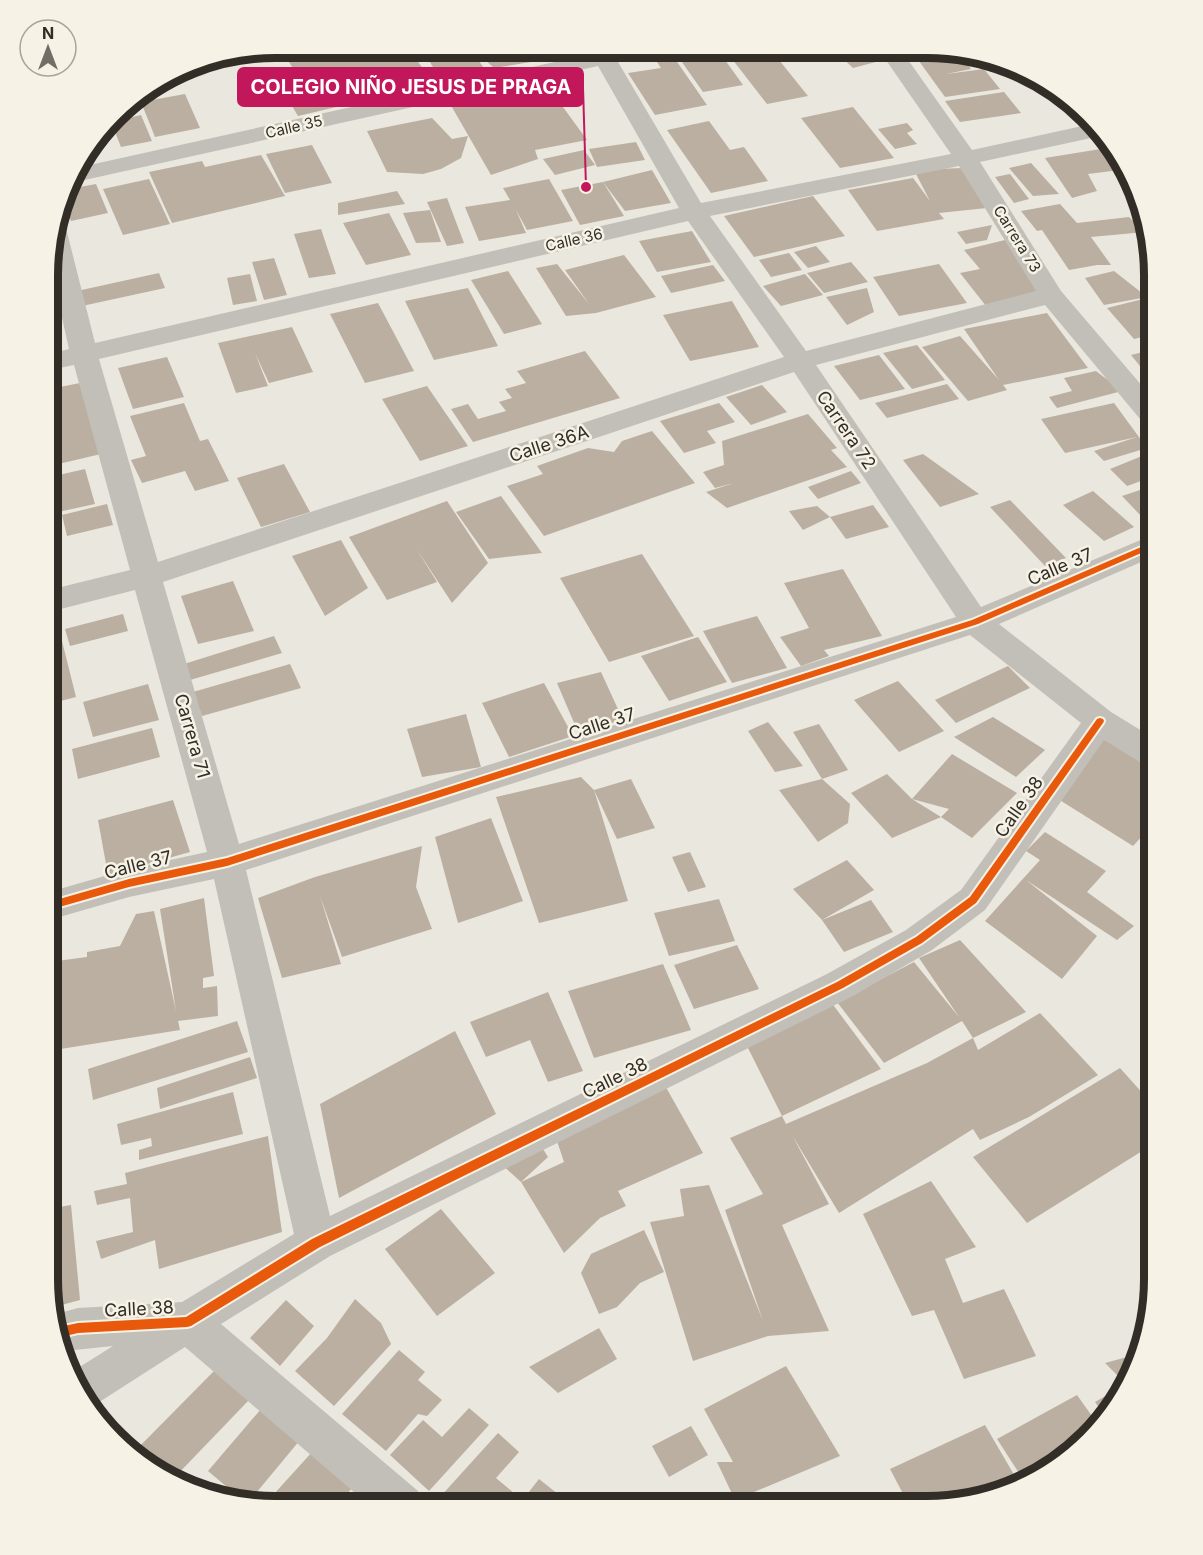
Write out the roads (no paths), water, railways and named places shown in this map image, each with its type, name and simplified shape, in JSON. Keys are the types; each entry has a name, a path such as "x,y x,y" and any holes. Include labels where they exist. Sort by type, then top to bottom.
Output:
{"street":[{"name":"Calle 35","path":"84,174 581,58"},
{"name":"Carrera 72","path":"605,58 694,212 800,361 975,622 1100,722 1144,748"},
{"name":"Carrera 73","path":"896,58 966,158 1051,295 1144,406"},
{"name":"Calle 36","path":"58,360 694,212 1090,131"},
{"name":"Carrera 71","path":"60,252 84,354 227,862 316,1243"},
{"name":"Calle 36A","path":"58,599 147,577 800,361 1051,295"},
{"name":"Calle 37","path":"58,903 129,883 227,862 975,622 1144,549"},
{"name":"Calle 38","path":"65,1331 78,1328 187,1322 316,1243 840,985 919,940 973,900 1100,722"},
{"path":"87,1387 187,1322 392,1496"}],"place":[{"name":"COLEGIO NIÑO JESUS DE PRAGA","path":"586,187"}]}
